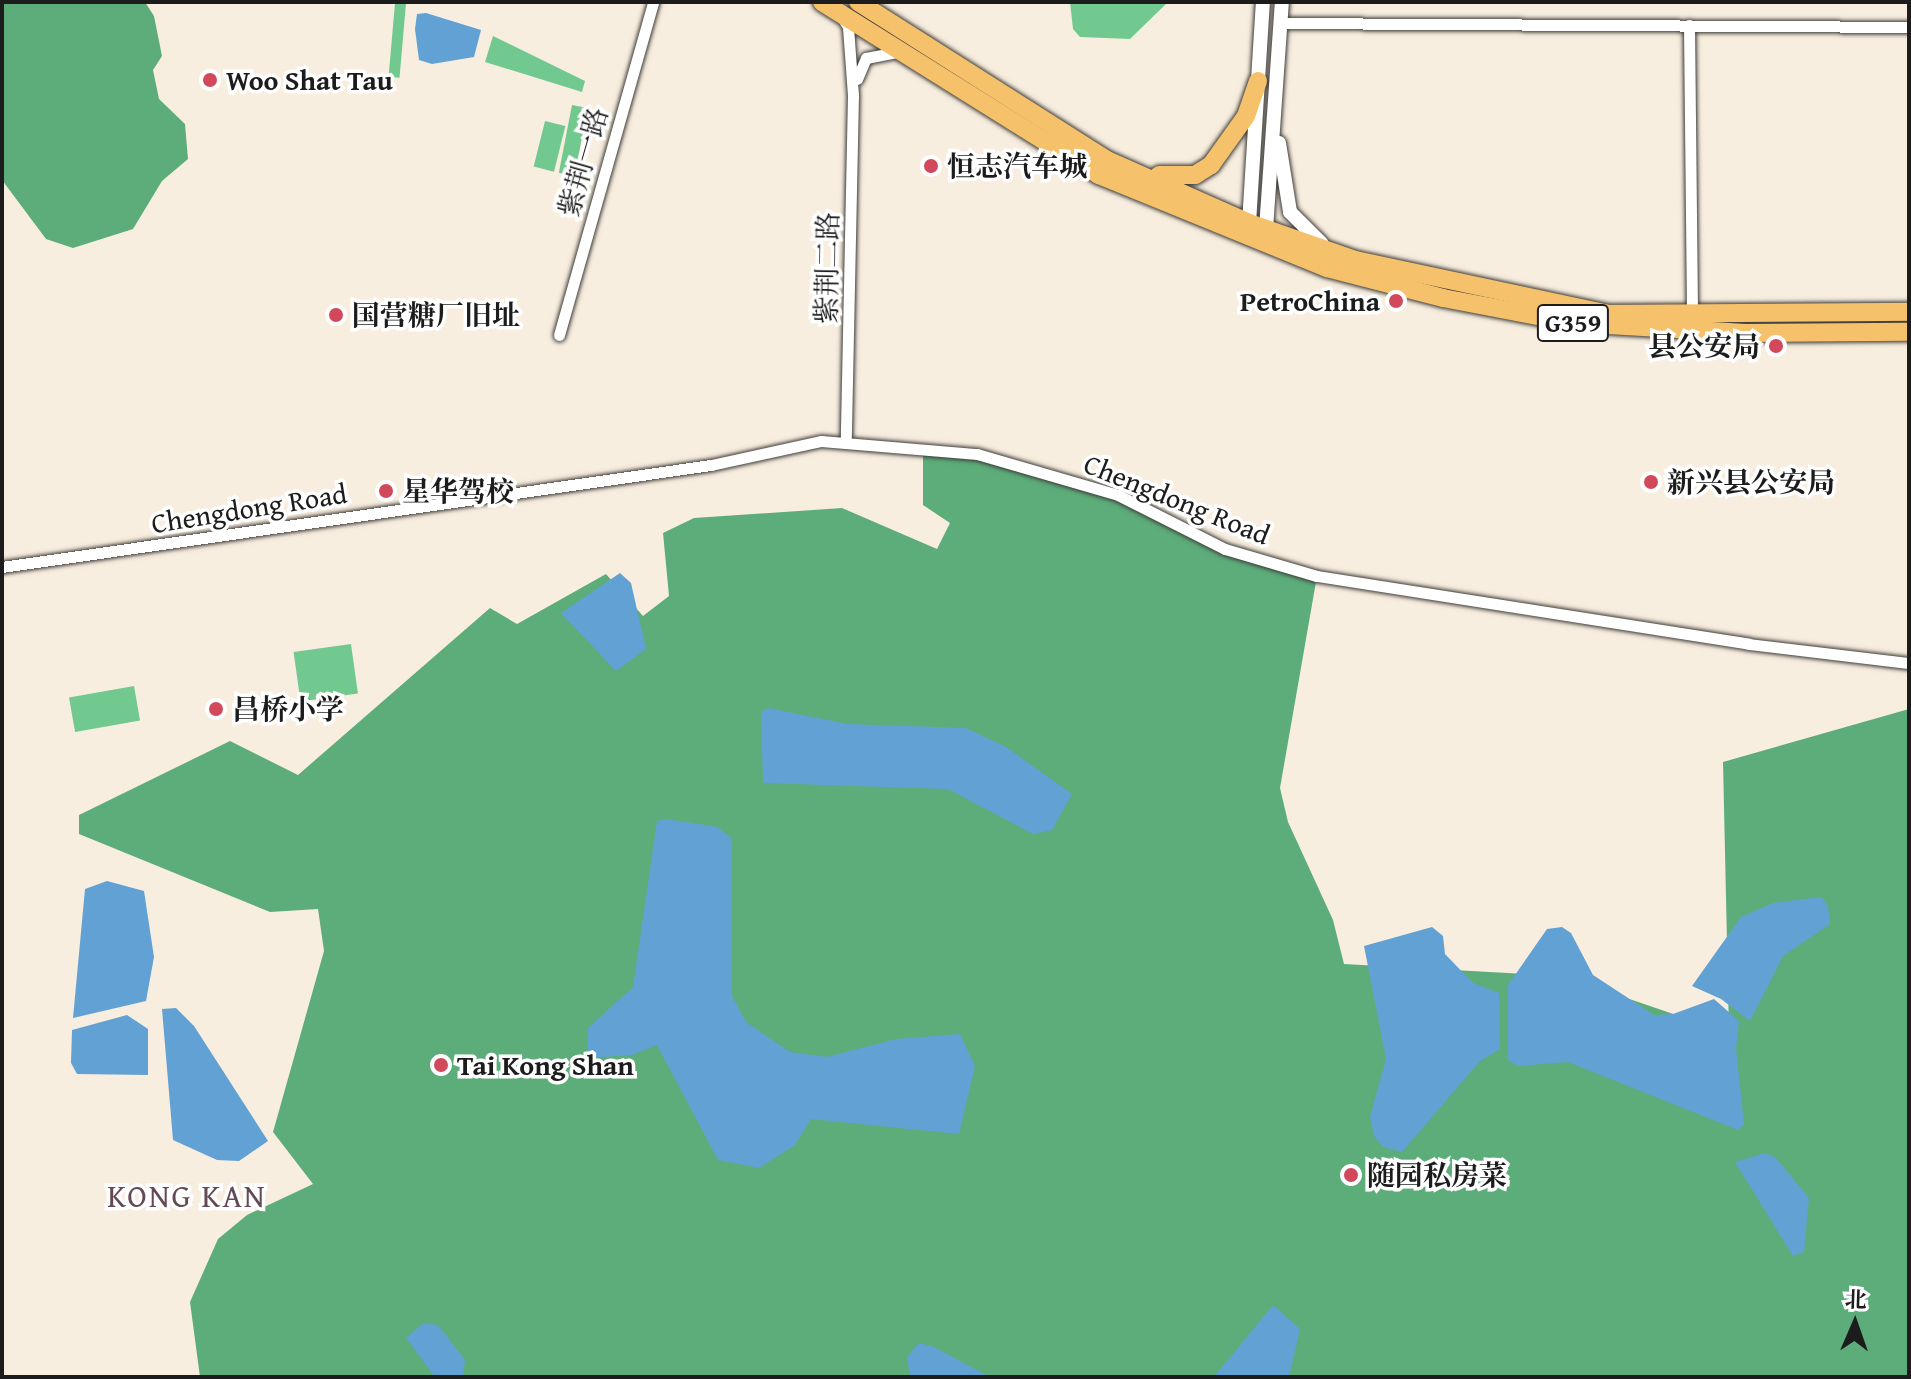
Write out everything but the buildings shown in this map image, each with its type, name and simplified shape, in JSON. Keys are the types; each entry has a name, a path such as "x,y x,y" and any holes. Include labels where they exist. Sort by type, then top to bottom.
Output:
{"highway":[{"name":"G359","path":"862,3 1107,160 1258,226 1355,260 1608,314 1909,312"},
{"name":"G359","path":"830,7 1099,175 1327,268 1443,298 1574,323 1746,333 1909,332"},
{"path":"1139,172 1177,178 1195,175 1211,165 1246,116 1258,81"}],"street":[{"name":"紫荆一路","path":"559,335 653,2"},
{"path":"1258,226 1258,81 1263,2"},
{"path":"1258,226 1276,96 1282,2"},
{"name":"紫荆二路","path":"830,7 848,27 853,95 846,443"},
{"path":"1281,23 1909,27"},
{"path":"1689,25 1692,314"},
{"name":"紫荆二路","path":"853,95 866,58 886,50 907,54"},
{"path":"1276,96 1290,212 1319,243 1355,260"},
{"name":"Chengdong Road","path":"2,567 711,465 821,441 977,454 1118,495 1225,549 1317,576 1749,644 1909,663"}],"green space":[{"path":"2,2 145,2 154,16 162,56 153,70 159,99 185,124 188,159 162,181 133,229 73,248 46,239 2,180"},
{"path":"1070,2 1168,2 1130,39 1080,37 1073,29"},
{"path":"395,3 406,4 400,78 389,77"},
{"path":"493,36 585,81 582,92 485,62"},
{"path":"572,105 588,108 575,176 559,173"},
{"path":"545,121 565,126 554,172 534,167"},
{"path":"923,449 977,454 1118,495 1225,549 1317,576 1280,788 1288,822 1333,920 1344,964 1562,976 1729,1033 1723,762 1909,709 1909,1377 200,1377 190,1302 218,1239 247,1215 313,1184 273,1132 324,951 318,909 270,912 79,834 79,815 230,741 298,775 490,608 517,624 606,574 643,616 669,596 663,533 694,518 842,508 937,549 950,523 923,505"},
{"path":"351,644 358,694 301,702 294,652"},
{"path":"134,686 140,720 75,732 69,697"}],"water":[{"path":"426,13 481,30 474,57 432,64 419,60 415,29 417,14"},
{"path":"620,573 631,583 646,649 616,671 561,613"},
{"path":"768,708 848,724 966,728 1006,747 1072,794 1052,830 1033,834 948,789 763,783 761,712"},
{"path":"666,819 718,827 732,839 732,996 746,1022 790,1052 827,1057 896,1039 960,1034 975,1066 959,1134 811,1119 795,1145 759,1168 718,1160 657,1045 632,1055 587,1058 588,1028 633,987 657,821"},
{"path":"107,881 144,891 154,957 146,1001 73,1018 85,889"},
{"path":"1821,897 1828,906 1830,924 1783,956 1750,1021 1721,999 1692,986 1741,917 1773,903"},
{"path":"1432,927 1443,936 1445,954 1473,983 1499,993 1500,1049 1480,1061 1402,1152 1383,1147 1374,1136 1370,1117 1386,1059 1364,946"},
{"path":"1562,927 1571,933 1593,975 1654,1015 1673,1014 1714,999 1739,1021 1736,1049 1744,1124 1738,1130 1568,1062 1518,1066 1508,1060 1508,985 1547,929"},
{"path":"176,1008 194,1026 268,1141 239,1161 217,1160 173,1140 162,1009"},
{"path":"127,1015 148,1029 148,1075 77,1074 71,1063 72,1030"},
{"path":"1765,1153 1775,1157 1809,1198 1804,1252 1793,1256 1735,1162"},
{"path":"1273,1305 1300,1329 1289,1377 1214,1377"},
{"path":"423,1323 438,1325 465,1360 463,1377 435,1377 406,1338"},
{"path":"919,1343 934,1347 990,1377 910,1377 907,1357"}],"place":[{"name":"Woo Shat Tau","path":"210,80"},
{"name":"恒志汽车城","path":"931,166"},
{"name":"PetroChina","path":"1396,301"},
{"name":"国营糖厂旧址","path":"336,315"},
{"name":"县公安局","path":"1776,346"},
{"name":"新兴县公安局","path":"1651,482"},
{"name":"星华驾校","path":"386,491"},
{"name":"昌桥小学","path":"216,709"},
{"name":"Tai Kong Shan","path":"441,1065"},
{"name":"随园私房菜","path":"1351,1175"}],"district":[{"name":"KONG KAN","path":"187,1196"}]}
